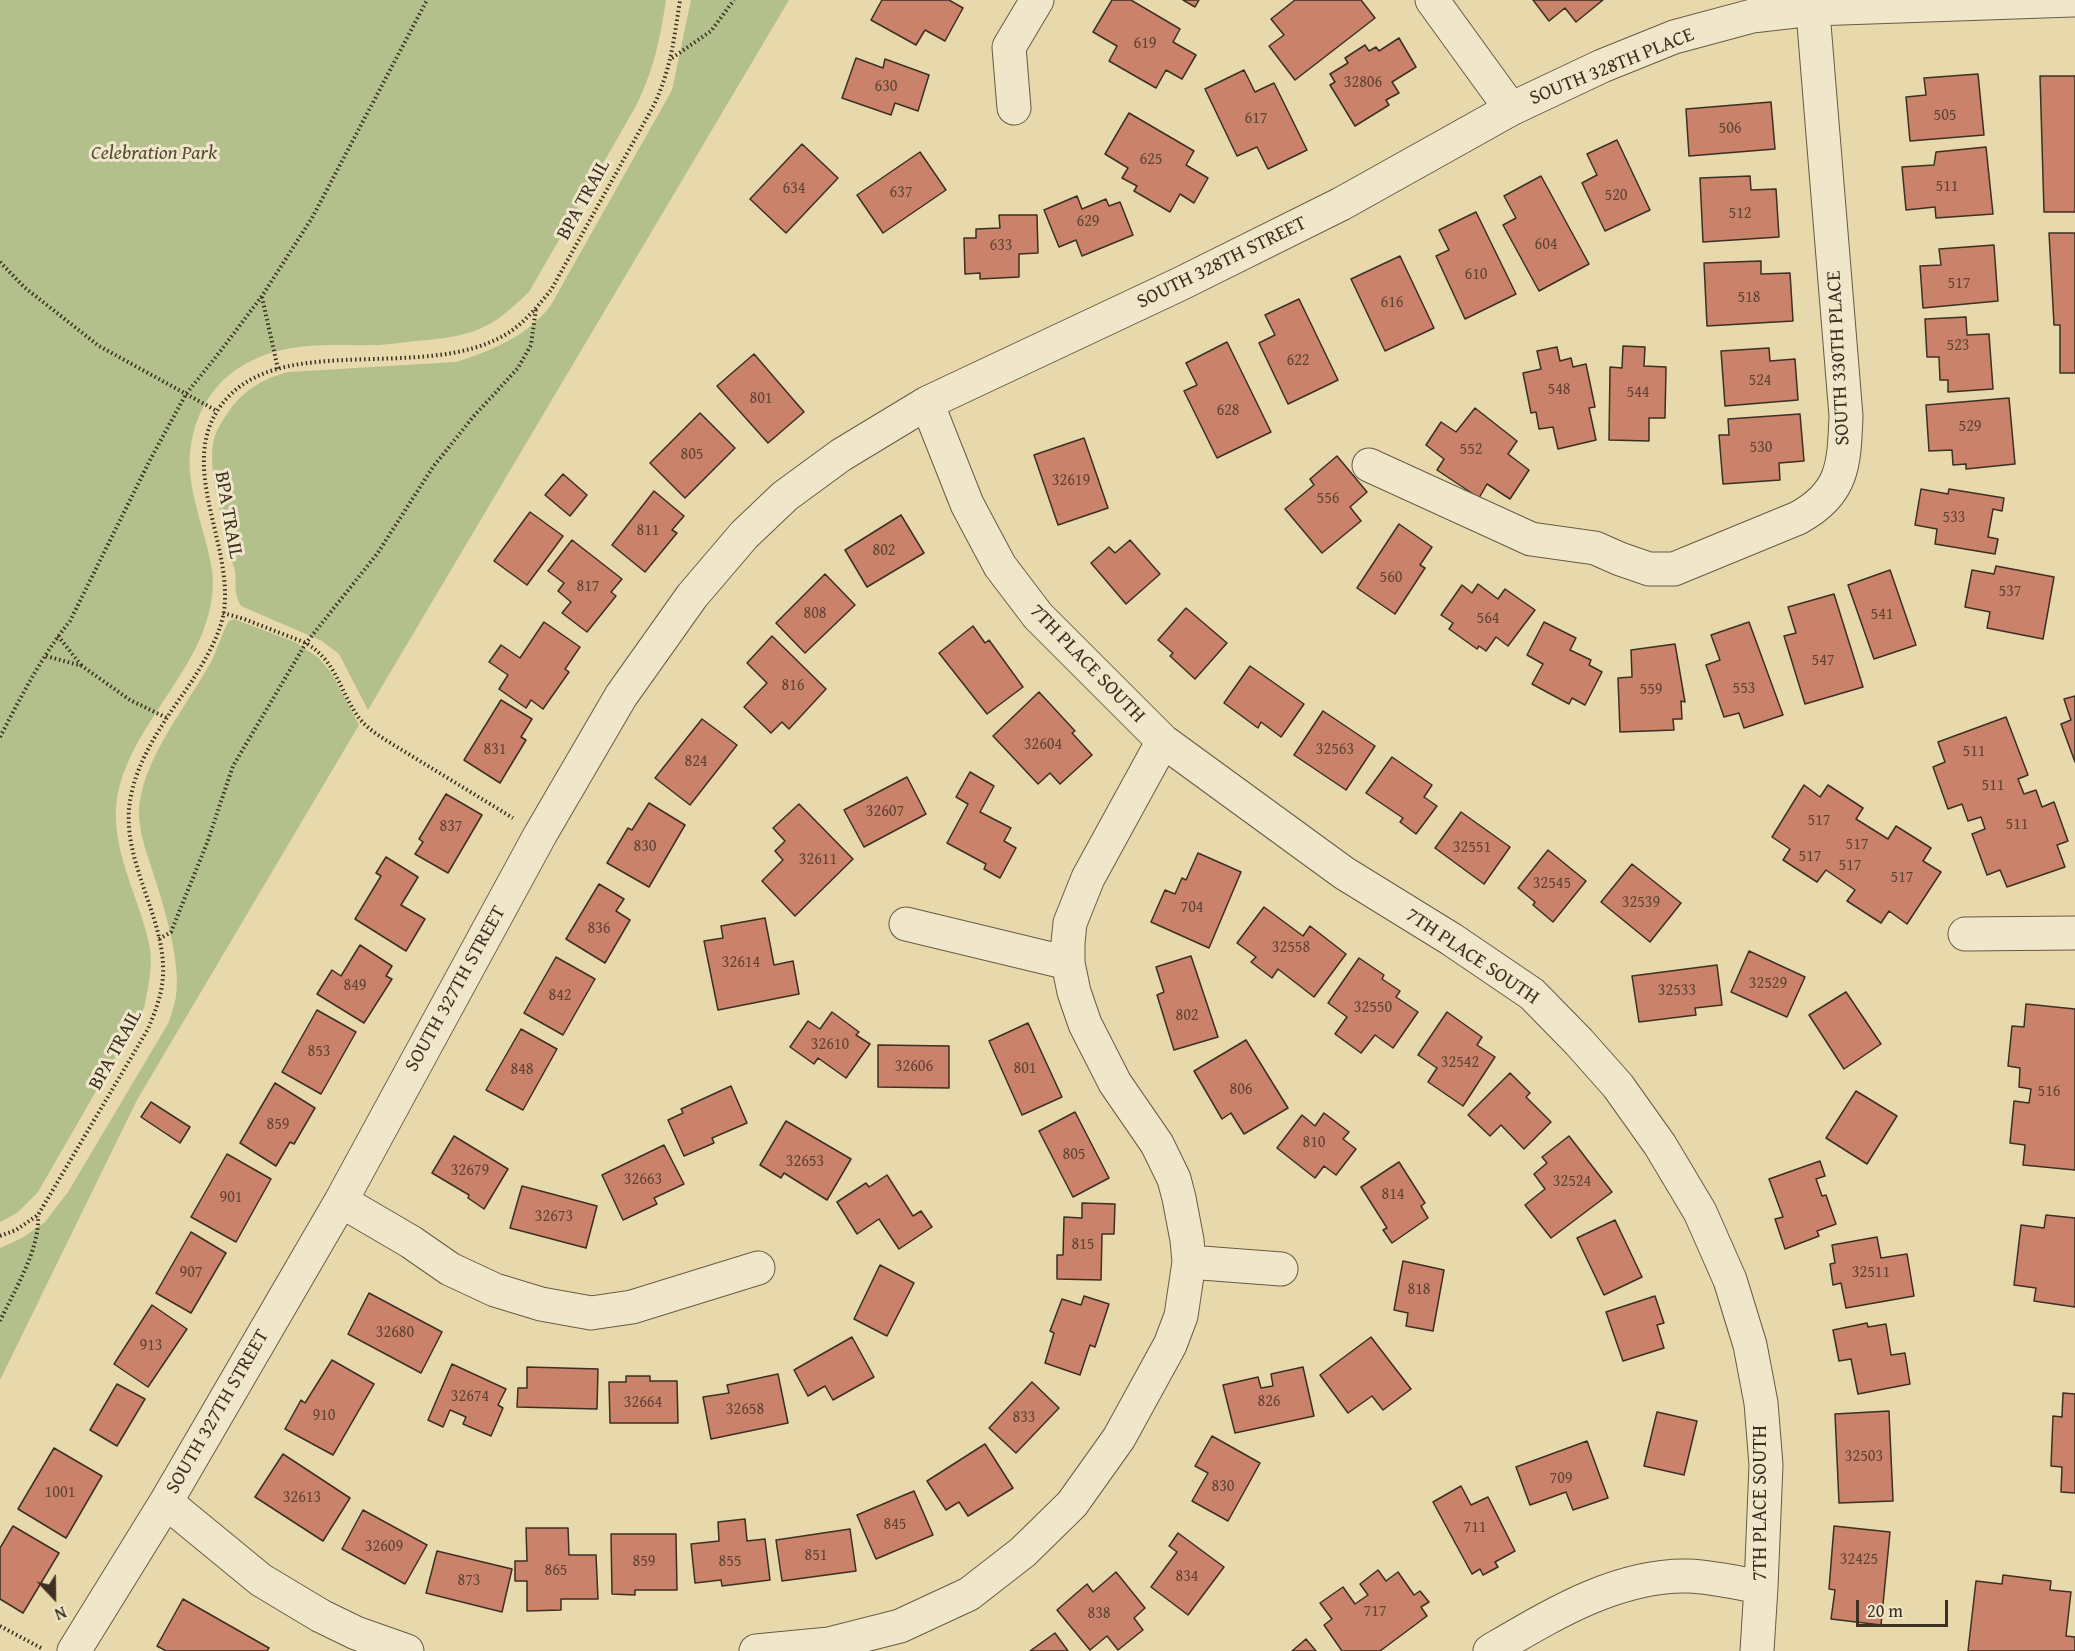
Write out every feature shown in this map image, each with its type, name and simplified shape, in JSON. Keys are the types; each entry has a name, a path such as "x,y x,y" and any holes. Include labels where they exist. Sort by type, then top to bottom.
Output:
{"street":[{"path":"1014,108 1009,47 1037,0"},
{"path":"1432,0 1511,109"},
{"name":"SOUTH 328TH PLACE","path":"1511,109 1602,66 1674,37 1752,16 1812,4 2073,0"},
{"name":"SOUTH 330TH PLACE","path":"1369,465 1531,539 1595,548 1649,569 1674,569 1798,518 1813,510 1828,496 1842,467 1845,447 1845,416 1812,4"},
{"name":"SOUTH 328TH STREET","path":"927,403 1180,284 1341,204 1511,109"},
{"name":"7TH PLACE SOUTH","path":"927,403 967,504 1000,566 1038,616 1163,741 1344,873 1451,939 1532,994 1618,1086 1654,1137 1700,1212 1730,1280 1750,1345 1761,1403 1766,1465 1757,1651"},
{"name":"SOUTH 327TH STREET","path":"74,1651 166,1502 341,1201 540,835 621,696 692,597 744,535 785,496 842,455 927,403"},
{"path":"756,1651 830,1644 900,1626 969,1594 1023,1552 1072,1504 1119,1438 1170,1345 1181,1316 1189,1262 1184,1217 1168,1164 1100,1057 1074,992 1068,963 1070,923 1077,901 1163,741"},
{"path":"906,924 1068,963"},
{"path":"1965,934 2075,933"},
{"path":"341,1201 411,1242 450,1269 495,1290 541,1304 591,1313 632,1308 758,1268"},
{"path":"1189,1262 1281,1269"},
{"path":"166,1502 261,1580 321,1616 356,1633 407,1651"},
{"path":"1490,1651 1552,1615 1641,1580 1689,1576 1761,1587"}],"path":[{"path":"0,738 33,674 70,621 150,460 186,394 262,296 312,218 427,0"},
{"name":"BPA TRAIL","path":"0,1236 16,1230 38,1215 148,1029 158,1003 163,983 163,965 159,939 137,866 129,813 131,792 138,770 214,642 224,613 223,566 208,499 204,465 208,430 217,411 233,393 252,380 278,369 303,364 423,358 468,351 488,345 507,335 536,308 551,290 654,105 666,81 680,0"},
{"path":"671,59 711,31 734,0"},
{"path":"0,262 24,287 99,346 217,411"},
{"path":"262,296 278,369"},
{"path":"159,939 171,932 207,843 233,766 306,643 377,554 433,467 473,417 518,369 531,345 536,308"},
{"path":"224,613 306,643 323,656 333,668 352,706 366,726 447,779 540,835"},
{"path":"58,636 82,666 130,700 167,718"},
{"path":"46,656 82,666"},
{"path":"0,1321 26,1266 39,1228 38,1215"},
{"path":"0,1626 47,1651"}],"green space":[{"name":"Celebration Park","path":"0,0 666,0 656,54 636,106 529,292 514,306 486,326 458,336 378,345 308,346 275,352 242,366 229,375 208,398 195,426 190,473 212,570 213,586 209,610 202,634 192,655 128,761 120,784 116,807 116,825 123,861 150,948 150,970 144,1008 38,1192 17,1213 0,1222"},
{"path":"691,0 789,0 368,710 339,654 322,641 241,606 237,597 235,571 214,478 212,448 215,436 222,421 243,395 263,381 279,375 288,372 456,362 508,341 542,316 551,305 672,90"},
{"path":"234,619 295,642 319,658 332,674 359,725 137,1100 0,1380 0,1248 22,1238 45,1222 68,1192 169,1022 174,1006 177,983 174,953 141,832 139,816 141,796 155,756 166,735 212,660 226,626"}],"building":[{"path":"882,0 949,0 963,8 945,41 925,30 916,45 871,20"},
{"path":"1112,0 1131,0 1180,29 1173,42 1196,55 1182,79 1166,70 1156,88 1109,61 1117,46 1093,32"},
{"path":"1183,0 1199,0 1195,7"},
{"path":"1295,0 1361,0 1375,18 1295,80 1269,46 1284,35 1271,19"},
{"path":"1533,0 1603,0 1576,22 1565,8 1549,21"},
{"path":"1399,38 1416,67 1392,82 1399,93 1386,100 1389,105 1355,126 1330,85 1335,82 1330,74 1348,63 1345,58 1365,45 1369,51 1376,47 1379,51"},
{"path":"856,58 883,68 885,59 929,75 918,111 895,103 891,115 842,98"},
{"path":"1244,70 1255,92 1274,83 1307,150 1268,169 1257,147 1237,156 1205,89"},
{"path":"1978,74 1984,135 1910,141 1906,97 1926,95 1924,78"},
{"path":"2040,76 2075,76 2075,212 2044,212"},
{"path":"1771,102 1775,149 1689,156 1686,109"},
{"path":"1129,113 1194,151 1186,165 1208,178 1194,203 1180,194 1170,212 1134,191 1137,186 1122,178 1128,168 1105,154"},
{"path":"1617,140 1650,210 1605,231 1582,183 1597,175 1587,154"},
{"path":"802,144 838,178 786,233 750,199"},
{"path":"1986,147 1993,214 1936,218 1935,207 1906,210 1902,167 1934,165 1936,152"},
{"path":"920,152 946,190 883,233 857,195"},
{"path":"1541,176 1589,264 1539,291 1503,225 1516,218 1504,196"},
{"path":"1750,176 1751,190 1776,189 1779,237 1703,242 1700,178"},
{"path":"1077,196 1082,209 1106,199 1109,206 1120,202 1133,235 1082,256 1076,240 1059,247 1044,210"},
{"path":"1476,212 1516,294 1465,319 1436,256 1449,250 1439,230"},
{"path":"999,215 1037,215 1038,253 1019,254 1019,277 980,279 980,273 965,274 964,238 976,238 976,229 1000,228"},
{"path":"2049,233 2075,233 2075,373 2060,373 2060,325 2054,325"},
{"path":"1994,245 1998,301 1923,308 1920,266 1941,265 1939,249"},
{"path":"1400,256 1434,328 1385,351 1351,279"},
{"path":"1761,261 1761,274 1790,273 1793,321 1707,326 1704,263"},
{"path":"1299,299 1338,380 1288,404 1259,343 1275,335 1265,315"},
{"path":"1966,317 1967,335 1989,334 1993,389 1948,392 1948,380 1940,380 1939,357 1927,357 1925,319"},
{"path":"1227,342 1271,432 1217,458 1184,391 1197,385 1186,363"},
{"path":"1623,346 1645,347 1644,366 1666,367 1665,418 1649,418 1649,441 1609,440 1610,367 1622,368"},
{"path":"1557,347 1560,361 1571,358 1573,367 1586,364 1595,407 1589,408 1596,440 1558,449 1553,427 1539,429 1536,412 1531,413 1523,373 1541,369 1537,351"},
{"path":"1769,348 1770,361 1795,359 1798,400 1725,406 1721,351"},
{"path":"754,354 804,412 768,443 717,386"},
{"path":"2009,398 2015,464 1966,469 1966,464 1953,465 1952,450 1929,451 1926,405"},
{"path":"1475,408 1517,441 1508,454 1529,470 1510,499 1487,484 1479,498 1437,470 1444,459 1426,445 1441,422 1456,432"},
{"path":"700,413 735,448 685,498 650,463"},
{"path":"1800,414 1804,461 1779,463 1780,480 1723,484 1719,435 1729,435 1728,419"},
{"path":"1084,438 1108,508 1058,525 1034,455"},
{"path":"1337,456 1367,492 1350,507 1361,521 1322,553 1285,509 1314,485 1310,479"},
{"path":"563,474 587,495 570,516 545,495"},
{"path":"1921,489 1948,494 1949,489 2004,498 2002,511 1993,509 1988,537 1998,539 1995,554 1935,544 1937,529 1915,525"},
{"path":"654,491 684,516 672,530 677,533 645,572 612,545"},
{"path":"530,512 563,536 527,585 494,561"},
{"path":"901,515 924,553 867,587 845,550"},
{"path":"1399,524 1432,547 1420,565 1425,568 1395,614 1357,588"},
{"path":"572,540 622,579 611,592 616,596 587,632 562,613 571,602 558,591 564,583 548,571"},
{"path":"1130,540 1160,574 1126,604 1091,563 1109,547 1115,553"},
{"path":"1996,566 2054,577 2043,639 1987,628 1990,612 1965,607 1972,570 1994,574"},
{"path":"1890,570 1916,645 1874,659 1848,585"},
{"path":"825,574 855,605 805,653 776,623"},
{"path":"1478,584 1498,599 1505,589 1535,610 1508,646 1496,637 1486,651 1479,646 1477,649 1449,629 1453,623 1441,615 1462,585 1472,593"},
{"path":"1834,594 1863,687 1805,704 1784,636 1796,633 1788,607"},
{"path":"1186,608 1227,643 1195,679 1170,656 1173,653 1158,640"},
{"path":"544,622 580,647 565,669 569,672 543,709 531,700 526,708 499,689 508,675 489,662 501,645 520,658"},
{"path":"1544,622 1576,638 1570,650 1591,660 1589,665 1602,672 1585,705 1572,698 1569,704 1532,684 1543,664 1527,655"},
{"path":"1749,622 1783,715 1744,728 1739,713 1724,717 1706,665 1720,660 1711,635"},
{"path":"973,626 985,643 989,640 1023,687 987,714 939,653"},
{"path":"772,636 826,689 789,729 782,722 771,733 744,707 767,683 747,663"},
{"path":"1675,644 1685,702 1681,701 1682,719 1673,719 1674,730 1620,732 1618,678 1632,677 1631,650"},
{"path":"1250,666 1304,704 1281,737 1261,722 1258,728 1224,703"},
{"path":"1039,692 1075,731 1072,733 1092,755 1060,784 1050,773 1038,784 993,736"},
{"path":"2075,696 2075,762 2061,724 2071,720 2064,699"},
{"path":"501,700 532,719 521,737 526,740 500,783 464,760"},
{"path":"1323,711 1375,746 1346,790 1294,755"},
{"path":"2006,717 2028,775 2018,779 2024,794 2036,790 2042,807 2054,802 2068,841 2057,845 2065,867 2007,887 2000,870 1987,875 1972,834 1985,829 1981,817 1968,821 1962,804 1948,809 1933,767 1945,762 1938,742"},
{"path":"702,719 737,745 690,805 655,778"},
{"path":"1392,757 1432,785 1424,797 1437,806 1416,834 1400,822 1403,818 1366,793"},
{"path":"970,772 994,786 980,812 1011,828 1004,841 1016,848 1000,878 984,869 986,864 947,843 968,804 956,797"},
{"path":"907,777 926,814 864,847 844,810"},
{"path":"1804,785 1820,797 1828,785 1863,808 1856,819 1888,839 1896,826 1931,848 1923,861 1941,872 1907,924 1889,911 1881,923 1847,901 1855,890 1826,870 1817,882 1783,860 1790,849 1772,837"},
{"path":"446,794 482,815 448,873 415,854 423,842 419,839"},
{"path":"649,803 685,825 649,887 607,863 628,828 632,830"},
{"path":"799,804 853,859 795,916 762,881 783,860 775,851 785,841 773,828"},
{"path":"1461,812 1510,847 1484,884 1435,848"},
{"path":"1548,850 1586,881 1553,922 1533,905 1535,902 1518,888"},
{"path":"1198,853 1241,872 1209,948 1151,922 1165,890 1175,894 1182,878 1186,880"},
{"path":"386,857 418,877 401,905 425,919 406,951 355,919 381,876 376,873"},
{"path":"1632,864 1681,903 1650,942 1601,902"},
{"path":"599,884 624,899 616,911 630,920 605,963 566,939"},
{"path":"1264,907 1303,936 1310,926 1346,954 1314,997 1278,969 1272,978 1251,962 1256,957 1237,943"},
{"path":"765,918 774,965 793,961 799,994 718,1010 704,941 723,938 721,926"},
{"path":"360,945 392,966 386,976 392,979 364,1023 317,994 332,970 341,976"},
{"path":"1749,951 1805,977 1787,1017 1731,992"},
{"path":"1191,956 1218,1037 1174,1050 1157,995 1164,992 1156,967"},
{"path":"556,957 595,979 563,1035 524,1013"},
{"path":"1359,958 1384,975 1382,979 1400,991 1396,997 1418,1012 1393,1048 1375,1035 1361,1053 1335,1034 1347,1017 1328,1003"},
{"path":"1717,965 1722,1005 1695,1008 1696,1015 1639,1022 1632,976"},
{"path":"1846,992 1881,1044 1844,1069 1809,1015"},
{"path":"2026,1004 2075,1009 2075,1170 2023,1165 2025,1145 2010,1143 2014,1101 2029,1103 2031,1089 2019,1087 2020,1068 2008,1066 2012,1026 2024,1027"},
{"path":"317,1010 356,1032 321,1094 282,1072"},
{"path":"832,1012 859,1032 856,1035 870,1044 846,1078 818,1058 814,1064 790,1047 808,1021 820,1029"},
{"path":"1447,1012 1482,1037 1477,1045 1495,1057 1463,1106 1428,1082 1437,1068 1418,1055"},
{"path":"1028,1023 1062,1097 1022,1115 989,1041"},
{"path":"521,1029 557,1049 523,1110 486,1090"},
{"path":"1246,1040 1288,1108 1244,1134 1231,1113 1222,1119 1194,1071"},
{"path":"878,1045 949,1046 949,1088 878,1087"},
{"path":"1510,1073 1530,1093 1526,1097 1551,1122 1524,1149 1501,1125 1490,1136 1468,1115"},
{"path":"275,1083 315,1108 294,1144 290,1142 276,1166 240,1143"},
{"path":"731,1086 747,1123 712,1138 714,1143 684,1156 668,1120 683,1113 681,1109"},
{"path":"1856,1091 1897,1116 1867,1164 1826,1138"},
{"path":"151,1102 190,1127 180,1143 141,1117"},
{"path":"1075,1112 1109,1178 1073,1197 1039,1131"},
{"path":"1324,1113 1349,1132 1343,1139 1356,1149 1336,1175 1324,1166 1315,1178 1277,1148 1302,1115 1315,1126"},
{"path":"786,1121 851,1159 827,1200 784,1173 781,1178 760,1165"},
{"path":"454,1136 508,1169 484,1209 468,1198 469,1195 432,1173"},
{"path":"1569,1136 1612,1192 1551,1238 1525,1205 1545,1189 1534,1174 1547,1163 1542,1157"},
{"path":"664,1145 684,1184 654,1198 657,1204 623,1220 602,1175"},
{"path":"227,1154 271,1179 236,1242 191,1217"},
{"path":"1820,1161 1825,1176 1816,1179 1822,1196 1826,1195 1836,1224 1817,1231 1819,1236 1785,1249 1775,1219 1783,1217 1769,1179"},
{"path":"1399,1162 1425,1203 1421,1206 1428,1218 1392,1243 1383,1230 1387,1228 1361,1187"},
{"path":"887,1175 913,1216 921,1211 932,1227 899,1249 879,1219 857,1234 837,1202 866,1183 869,1187"},
{"path":"522,1186 597,1206 586,1248 510,1228"},
{"path":"1082,1203 1115,1204 1114,1234 1102,1234 1101,1280 1057,1279 1057,1255 1063,1255 1064,1217 1082,1218"},
{"path":"2046,1215 2075,1218 2075,1307 2034,1301 2036,1288 2014,1285 2021,1225 2044,1228"},
{"path":"1615,1220 1642,1277 1604,1295 1577,1238"},
{"path":"191,1232 226,1253 191,1313 156,1293"},
{"path":"1877,1237 1881,1258 1907,1254 1914,1296 1846,1308 1841,1283 1833,1285 1830,1264 1835,1263 1832,1245"},
{"path":"1403,1261 1444,1270 1433,1331 1406,1326 1408,1313 1394,1310"},
{"path":"880,1265 914,1283 887,1336 854,1319"},
{"path":"369,1293 442,1332 421,1373 348,1334"},
{"path":"1084,1296 1109,1304 1095,1347 1090,1345 1080,1375 1045,1363 1054,1333 1050,1331 1062,1299 1081,1305"},
{"path":"1655,1296 1664,1323 1657,1325 1664,1348 1623,1361 1606,1312"},
{"path":"152,1305 187,1329 148,1387 114,1364"},
{"path":"1867,1323 1868,1327 1886,1324 1891,1355 1905,1353 1910,1384 1858,1394 1851,1359 1839,1361 1833,1330"},
{"path":"852,1337 874,1377 833,1400 825,1386 808,1396 794,1370"},
{"path":"1371,1337 1411,1389 1383,1410 1372,1396 1348,1413 1320,1375"},
{"path":"332,1360 374,1384 333,1455 285,1429 301,1400 305,1403"},
{"path":"452,1364 506,1389 498,1405 503,1408 491,1436 463,1424 466,1417 450,1410 443,1427 428,1420"},
{"path":"527,1367 598,1369 597,1409 517,1407 518,1388 527,1388"},
{"path":"1303,1367 1314,1416 1235,1433 1223,1385 1258,1377 1261,1388 1273,1386 1271,1374"},
{"path":"778,1374 788,1423 711,1439 703,1397 729,1393 727,1385"},
{"path":"626,1376 650,1376 650,1381 677,1381 678,1423 610,1423 609,1382 626,1382"},
{"path":"1032,1382 1059,1408 1016,1453 989,1428"},
{"path":"117,1384 145,1399 117,1446 90,1430"},
{"path":"2063,1393 2075,1394 2075,1493 2061,1492 2062,1467 2051,1466 2053,1416 2062,1417"},
{"path":"1889,1411 1893,1501 1839,1503 1835,1414"},
{"path":"1657,1412 1697,1421 1684,1475 1644,1466"},
{"path":"1212,1436 1260,1463 1228,1521 1192,1501 1208,1473 1195,1466"},
{"path":"1587,1441 1608,1498 1573,1510 1566,1492 1530,1505 1516,1467"},
{"path":"985,1444 1013,1488 968,1516 959,1502 946,1510 927,1481"},
{"path":"54,1448 102,1476 66,1538 18,1509"},
{"path":"283,1454 350,1498 323,1541 255,1497"},
{"path":"1461,1486 1471,1505 1488,1497 1515,1551 1495,1562 1498,1567 1483,1575 1480,1569 1472,1574 1433,1502"},
{"path":"914,1491 933,1535 876,1559 857,1515"},
{"path":"363,1510 427,1545 405,1584 342,1549"},
{"path":"745,1519 747,1541 765,1539 770,1580 722,1586 721,1580 695,1583 691,1544 719,1541 718,1522"},
{"path":"13,1526 59,1553 23,1613 0,1599 0,1548"},
{"path":"1834,1526 1890,1532 1881,1625 1831,1619 1835,1590 1829,1589"},
{"path":"526,1528 568,1528 569,1555 596,1555 598,1599 561,1599 561,1610 527,1611 527,1581 515,1581 515,1561 527,1561"},
{"path":"850,1529 856,1571 782,1581 776,1540"},
{"path":"1178,1533 1224,1567 1188,1615 1151,1587 1177,1552 1169,1546"},
{"path":"611,1534 676,1534 677,1590 635,1590 635,1595 612,1594"},
{"path":"437,1551 512,1569 502,1612 426,1593"},
{"path":"1378,1570 1386,1581 1398,1572 1414,1595 1420,1591 1429,1602 1421,1607 1427,1616 1380,1651 1342,1651 1324,1625 1332,1619 1320,1603 1343,1587 1355,1604 1368,1595 1360,1584"},
{"path":"1116,1572 1145,1608 1134,1618 1143,1630 1118,1650 1107,1636 1090,1650 1057,1610 1087,1584 1093,1592"},
{"path":"2003,1575 2051,1581 2050,1590 2071,1592 2066,1636 2075,1637 2075,1651 1968,1651 1976,1581 2002,1584"},
{"path":"183,1599 269,1648 267,1651 166,1651 157,1646"},
{"path":"1055,1633 1068,1651 1030,1651"},
{"path":"1306,1639 1316,1651 1292,1651"}]}
